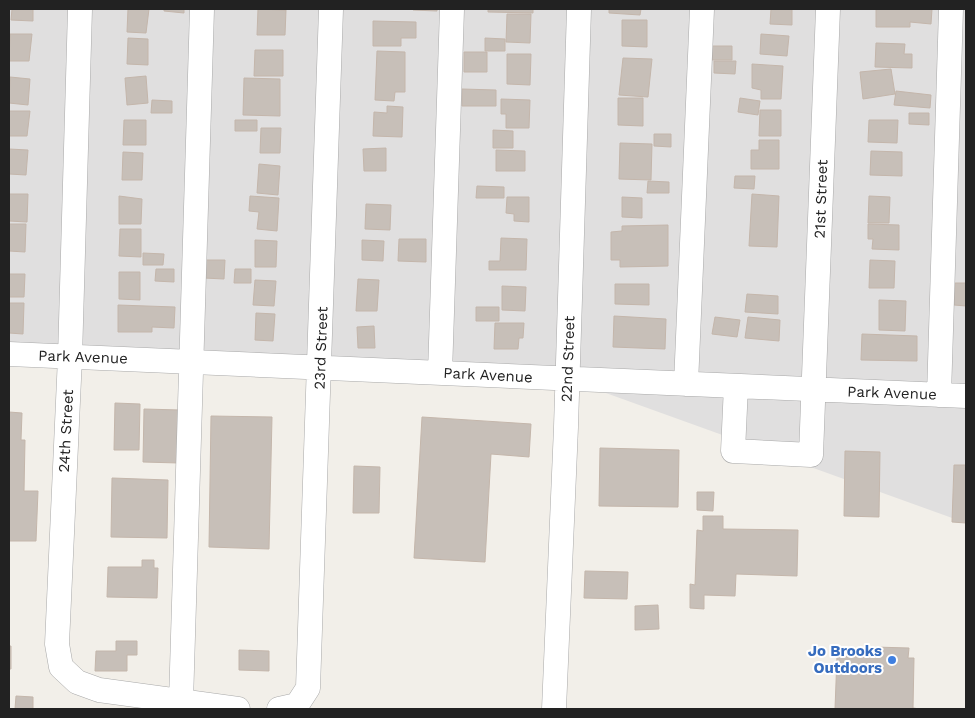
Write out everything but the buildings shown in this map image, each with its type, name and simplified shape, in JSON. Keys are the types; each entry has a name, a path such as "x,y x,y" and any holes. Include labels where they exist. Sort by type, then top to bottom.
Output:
{"street":[{"name":"24th Street","path":"80,9 70,357 57,644 61,667 77,682 100,690 238,709"},
{"path":"181,702 202,9"},
{"name":"23rd Street","path":"279,709 297,705 308,688 331,9"},
{"path":"440,373 452,9"},
{"name":"22nd Street","path":"554,709 568,379 579,9"},
{"path":"686,384 702,9"},
{"name":"21st Street","path":"736,386 733,451 810,455 828,9"},
{"path":"939,395 951,9"},
{"name":"Park Avenue","path":"9,354 966,396"}],"shaded area":[{"path":"9,9 966,9 966,523 567,379 9,356"}],"place":[{"name":"Jo Brooks Outdoors","path":"892,660"}]}
